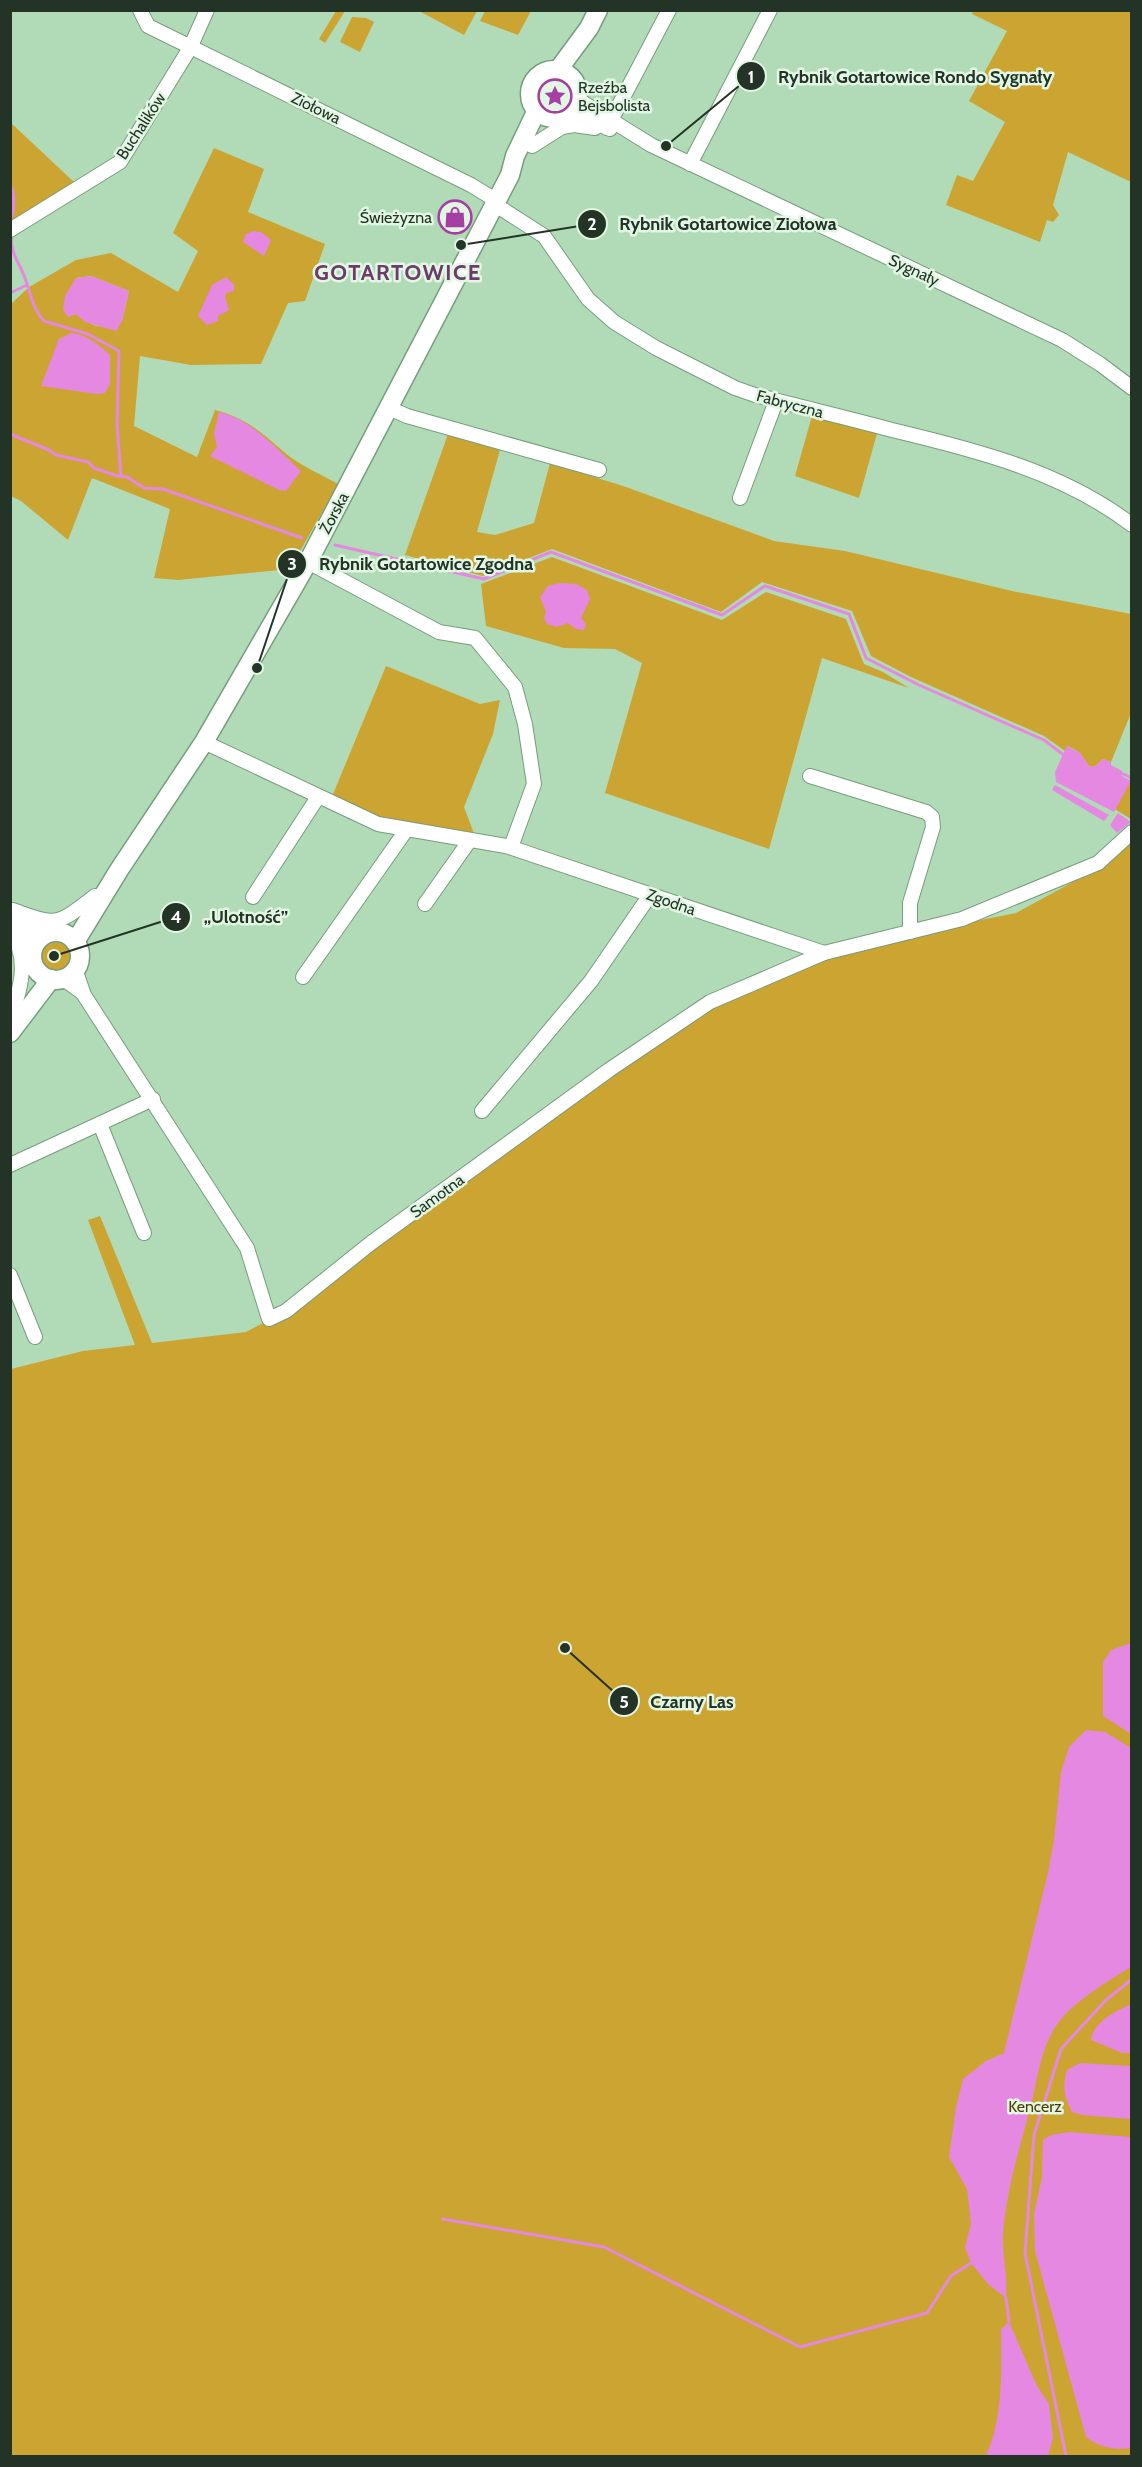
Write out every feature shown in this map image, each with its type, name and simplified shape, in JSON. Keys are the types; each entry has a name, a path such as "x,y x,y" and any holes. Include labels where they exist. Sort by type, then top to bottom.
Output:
{"main road":[{"path":"565,74 598,10"},
{"path":"544,72 565,74 577,88 573,105 562,116 543,114 531,97 533,82 544,72"},
{"name":"Żorska","path":"510,175 524,161 543,114"},
{"name":"Żorska","path":"54,939 119,870 204,742 308,562 510,175 515,156 543,114"},
{"name":"Żorska","path":"54,939 119,870"},
{"path":"10,1021 56,974 79,958 54,939 32,958 56,974"},
{"path":"10,1034 56,974"}],"street":[{"name":"Ziołowa","path":"140,10 148,26 440,168 495,202"},
{"name":"Buchalików","path":"10,230 120,162 190,48 207,10"},
{"path":"608,124 669,10"},
{"path":"690,164 770,10"},
{"name":"Sygnały","path":"573,105 690,164 1052,335 1100,364 1131,388"},
{"name":"Żorska","path":"532,146 558,129 574,125 608,124"},
{"name":"Fabryczna","path":"495,202 544,236 588,299 614,322 656,348 735,388 942,442 1017,465 1089,496 1131,525"},
{"path":"740,498 776,400"},
{"path":"389,408 407,416 599,470"},
{"path":"308,562 438,632 475,638 515,687 525,724 534,784 511,847"},
{"name":"Zgodna","path":"204,742 378,824 511,847 824,953"},
{"path":"810,776 926,812 932,817 933,827 910,903 910,932"},
{"path":"253,897 318,797"},
{"path":"303,977 407,829"},
{"path":"824,953 962,919 1098,863 1131,832"},
{"path":"425,904 470,840"},
{"path":"482,1111 591,981 650,895"},
{"path":"11,912 41,921 56,921 68,917 95,896"},
{"path":"11,912 54,939"},
{"path":"10,928 20,948 23,969 21,985 10,1021"},
{"name":"Samotna","path":"56,974 84,995 247,1248 269,1319 286,1311 371,1243 609,1071 710,1002 824,953"},
{"path":"10,1166 153,1099"},
{"path":"100,1124 144,1233"},
{"path":"10,1275 34,1337"}],"green space":[{"path":"477,10 464,35 419,11"},
{"path":"485,10 531,11 518,35 480,21"},
{"path":"336,11 345,11 325,43 319,39"},
{"path":"973,11 1131,11 1131,182 1068,152 1053,205 1059,215 1053,222 1047,220 1040,242 946,205 957,175 973,181 1005,122 969,101 1007,31 972,14"},
{"path":"352,17 366,18 374,22 360,52 340,42"},
{"path":"554,78 565,83 570,94 565,105 554,110 543,105 538,94 543,83"},
{"path":"10,122 75,183 10,225"},
{"path":"214,148 264,169 248,212 325,244 305,301 288,303 261,364 191,365 140,356 134,426 197,457 215,410 247,423 294,459 338,484 290,569 178,580 154,578 170,509 92,478 68,540 21,501 11,496 11,304 29,287 76,260 111,253 178,292 198,251 173,233","holes":["91,276 129,291 122,321 97,326 76,314 76,278"]},
{"path":"812,416 878,430 859,498 795,476"},
{"path":"448,434 500,450 477,532 495,535 534,523 550,463 626,487 774,541 845,551 1012,591 1131,614 1131,713 1111,762 1103,759 1094,767 1089,766 1079,752 1068,746 1065,751 1044,736 911,677 871,656 852,611 762,582 721,612 552,549 483,576 405,555"},
{"path":"552,557 722,620 766,592 846,619 864,664 883,672 909,688 822,658 769,849 605,793 642,663 615,649 564,648 486,626 481,584"},
{"path":"386,666 480,704 500,700 493,734 464,807 475,836 384,818 331,799"},
{"path":"1131,781 1131,819 1113,808 1128,782"},
{"name":"Kencerz","path":"1131,838 1131,2456 11,2456 11,1369 83,1351 135,1345 88,1220 100,1216 152,1343 246,1332 286,1311 371,1243 717,1002 830,957 910,934 1016,913 1104,865"},
{"path":"55,940 67,944 71,956 67,968 55,972 43,968 39,956 43,944"}],"shaded area":[{"path":"253,231 261,232 271,240 264,256 243,242 246,234"},
{"path":"91,276 129,291 122,321 116,331 85,322 76,314 68,317 63,310 65,296 76,278"},
{"path":"226,277 234,285 234,291 226,293 225,297 229,310 218,316 218,321 207,325 198,316 212,285"},
{"path":"71,333 88,338 110,355 110,384 105,393 97,394 41,386 59,339"},
{"path":"219,412 253,428 301,471 286,491 279,490 210,456 217,447 214,434"},
{"path":"560,583 576,584 587,590 590,599 581,618 586,624 584,630 576,629 568,623 557,627 547,624 544,618 546,612 540,597 548,586"},
{"path":"1067,746 1079,752 1089,766 1094,767 1103,759 1111,762 1111,765 1122,771 1122,776 1131,781 1114,812 1056,782 1055,772"},
{"path":"1055,785 1109,815 1104,821 1052,790"},
{"path":"1118,813 1131,822 1117,833 1110,825"},
{"path":"1132,1643 1131,1734 1103,1716 1103,1662 1111,1650"},
{"path":"1086,1730 1105,1732 1131,1748 1131,1967 1090,1993 1071,2009 1056,2026 1046,2045 1007,2203 1003,2235 1006,2298 988,2284 971,2263 965,2247 971,2224 967,2189 949,2157 956,2107 963,2079 986,2061 1004,2053 1048,1873 1061,1772 1069,1747"},
{"path":"1131,2004 1131,2053 1122,2053 1091,2040 1096,2027 1101,2022"},
{"path":"1080,2063 1131,2066 1131,2119 1082,2115 1072,2112 1064,2087 1067,2070"},
{"path":"1069,2132 1131,2137 1131,2448 1107,2447 1086,2437 1035,2251 1034,2214 1042,2177 1043,2140 1051,2135"},
{"path":"1009,2322 1037,2386 1049,2404 1053,2438 1048,2456 986,2456 999,2409 1001,2329"}],"waterway":[{"path":"10,184 14,202 10,220"},
{"path":"11,235 14,254 24,274 35,307 44,321 88,334 119,351 117,425 121,476"},
{"path":"10,293 27,285"},
{"path":"10,434 56,455 88,462 94,468 127,477 144,488 163,489 302,538"},
{"path":"335,545 484,579 551,552 722,615 765,586 849,614 866,658 919,685 1044,740 1065,756"},
{"path":"1121,773 1132,778"},
{"path":"1066,2456 1025,2253 1034,2135 1061,2049 1105,2001 1132,1979"},
{"path":"443,2219 604,2247 800,2347 927,2313 951,2276 971,2263"},
{"path":"1006,2298 1009,2322"}],"place":[{"name":"Rzeźba Bejsbolista","path":"555,96"},
{"name":"Rybnik Gotartowice Rondo Sygnały","path":"666,146"},
{"name":"Świeżyzna","path":"455,217"},
{"name":"Rybnik Gotartowice Ziołowa","path":"461,245"},
{"name":"Rybnik Gotartowice Zgodna","path":"257,668"},
{"name":"„Ulotność”","path":"54,956"},
{"name":"Czarny Las","path":"565,1648"}],"district":[{"name":"GOTARTOWICE","path":"398,272"}]}
